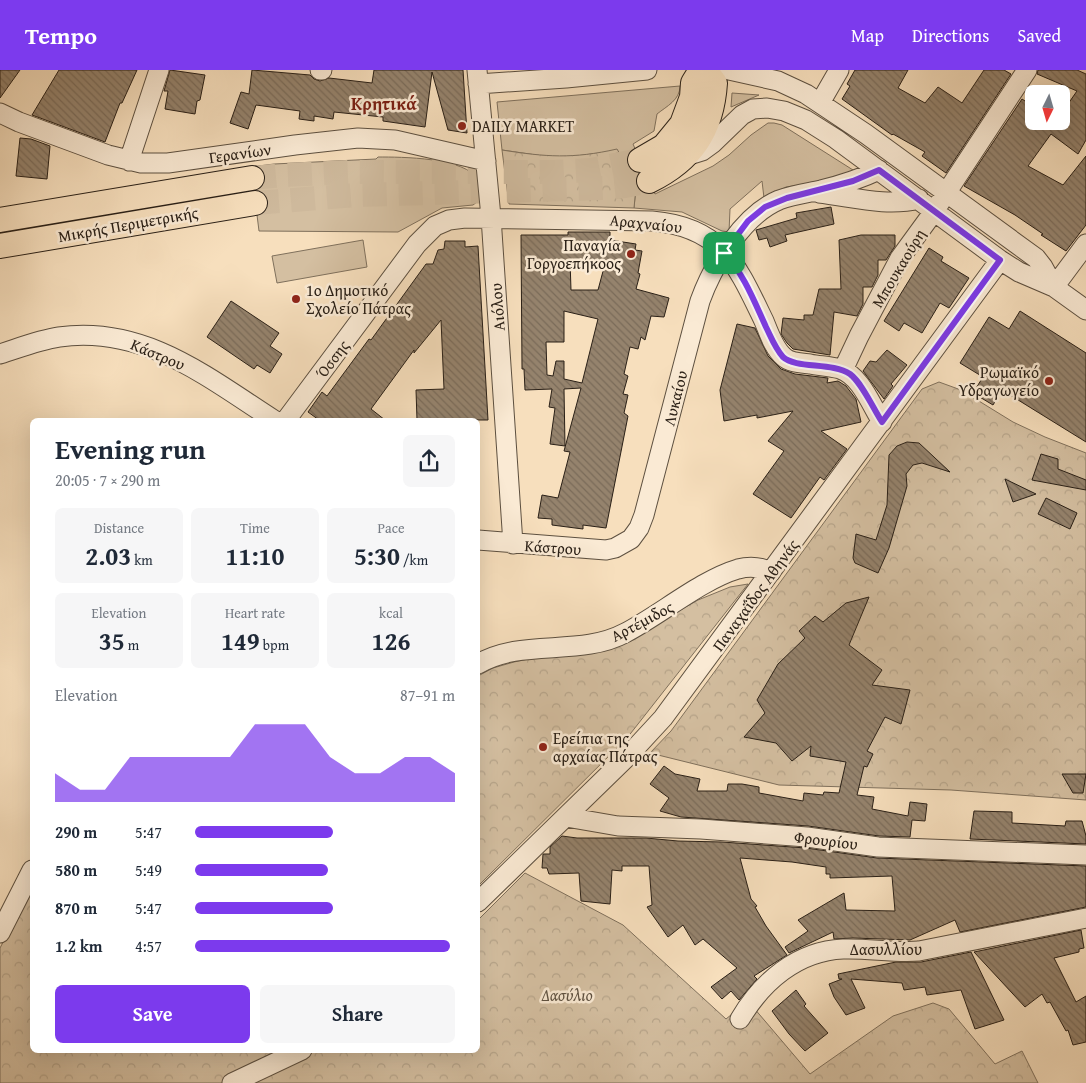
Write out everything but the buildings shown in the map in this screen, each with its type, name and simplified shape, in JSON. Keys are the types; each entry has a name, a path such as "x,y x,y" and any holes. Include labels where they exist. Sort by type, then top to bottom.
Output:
{"main road":[{"path":"701,70 693,83 690,104 682,124 644,170 674,166 696,144 704,130 714,99 716,83 705,70"},
{"name":"Μικρής Περιμετρικής","path":"0,220 252,178"},
{"name":"Μικρής Περιμετρικής","path":"0,246 255,203"}],"street":[{"path":"129,161 159,70"},
{"path":"477,77 566,78 647,70"},
{"path":"729,70 778,81 823,97"},
{"path":"787,70 823,97 866,134 1036,258 1054,287"},
{"path":"823,97 839,70"},
{"name":"Μπουκαούρη","path":"844,370 890,274 1027,70"},
{"name":"Αιόλου","path":"477,77 491,217 513,544"},
{"path":"686,156 702,151 742,115 753,109 767,108 784,111 806,120 836,139 1000,260 1019,272 1054,287 1086,310"},
{"name":"Γερανίων","path":"0,113 75,143 129,161 149,164 358,138 402,141 486,160"},
{"name":"Λυκαίου","path":"627,543 639,528 650,496 700,301 724,253 748,221 765,207 787,198 853,181 879,170"},
{"path":"810,192 886,203 903,203 919,199"},
{"name":"Αραχναίου","path":"491,217 616,219 672,223 687,226 704,235 724,253 740,273 776,346 785,358 798,363 844,370"},
{"name":"Όσσης","path":"287,418 417,244 429,231 449,220 491,217"},
{"path":"1054,287 1086,244"},
{"name":"Παναχαΐδος Αθηνάς","path":"480,900 627,757 663,718 1000,260"},
{"name":"Κάστρου","path":"0,354 42,341 72,336 108,336 127,340 161,351 177,359 271,418"},
{"path":"844,370 857,382 882,422"},
{"name":"Κάστρου","path":"480,540 606,550 627,543"},
{"name":"Αρτέμιδος","path":"480,663 513,652 580,645 612,639 631,630 706,584 733,571 756,568 771,572"},
{"name":"Φρουρίου","path":"566,817 618,826 807,836 878,847 1086,855"},
{"path":"0,933 30,874"},
{"name":"Δασυλλίου","path":"740,1019 757,994 775,975 795,963 816,954 842,949 892,952 919,951 1086,918"},
{"path":"232,1083 296,1053"}],"green space":[{"path":"680,86 675,99 657,114 654,131 633,144 655,194 713,166 768,123 782,125 853,170 843,176 821,182 786,187 764,198 762,181 730,209 729,232 722,231 682,212 634,208 636,187 632,186 628,168 592,154 550,157 502,150 497,102"},
{"path":"732,93 759,95 731,107"},
{"path":"617,149 628,168 632,186 636,187 634,208 509,204 502,150 573,156"},
{"path":"378,157 417,158 461,167 471,172 478,180 480,188 477,202 473,205 442,208 398,232 259,231 251,167 274,164 376,159"},
{"path":"363,240 367,267 277,283 272,256"},
{"path":"939,382 961,390 1013,422 1086,453 1086,800 951,790 779,785 650,753 671,731 922,389"},
{"path":"748,584 627,738 480,884 480,675 493,668 514,662 635,636 698,600 730,587"},
{"name":"Δασύλιο","path":"525,873 623,925 726,1019 748,1001 810,1074 893,1016 933,1003 949,1009 995,1064 1022,1051 1038,1083 0,1083 0,948 30,891 30,1053 480,1053 480,918"}],"tunnel":[{"path":"252,178 349,172 553,172 591,170 640,160"},
{"path":"255,203 357,195 605,188 649,181"}],"place":[{"name":"DAILY MARKET","path":"462,126"},
{"name":"Παναγία Γοργοεπήκοος","path":"631,254"},
{"name":"1ο Δημοτικό Σχολείο Πάτρας","path":"296,299"},
{"name":"Ρωμαϊκό Υδραγωγείο","path":"1049,381"},
{"name":"Ερείπια της αρχαίας Πάτρας","path":"543,747"}],"district":[{"name":"Κρητικά","path":"384,104"}],"route":[{"path":"879,170 1000,260 882,422 857,382 844,370 798,363 785,358 776,346 747,284 732,260 724,253 748,221 765,207 780,200 853,181 879,170"}]}
